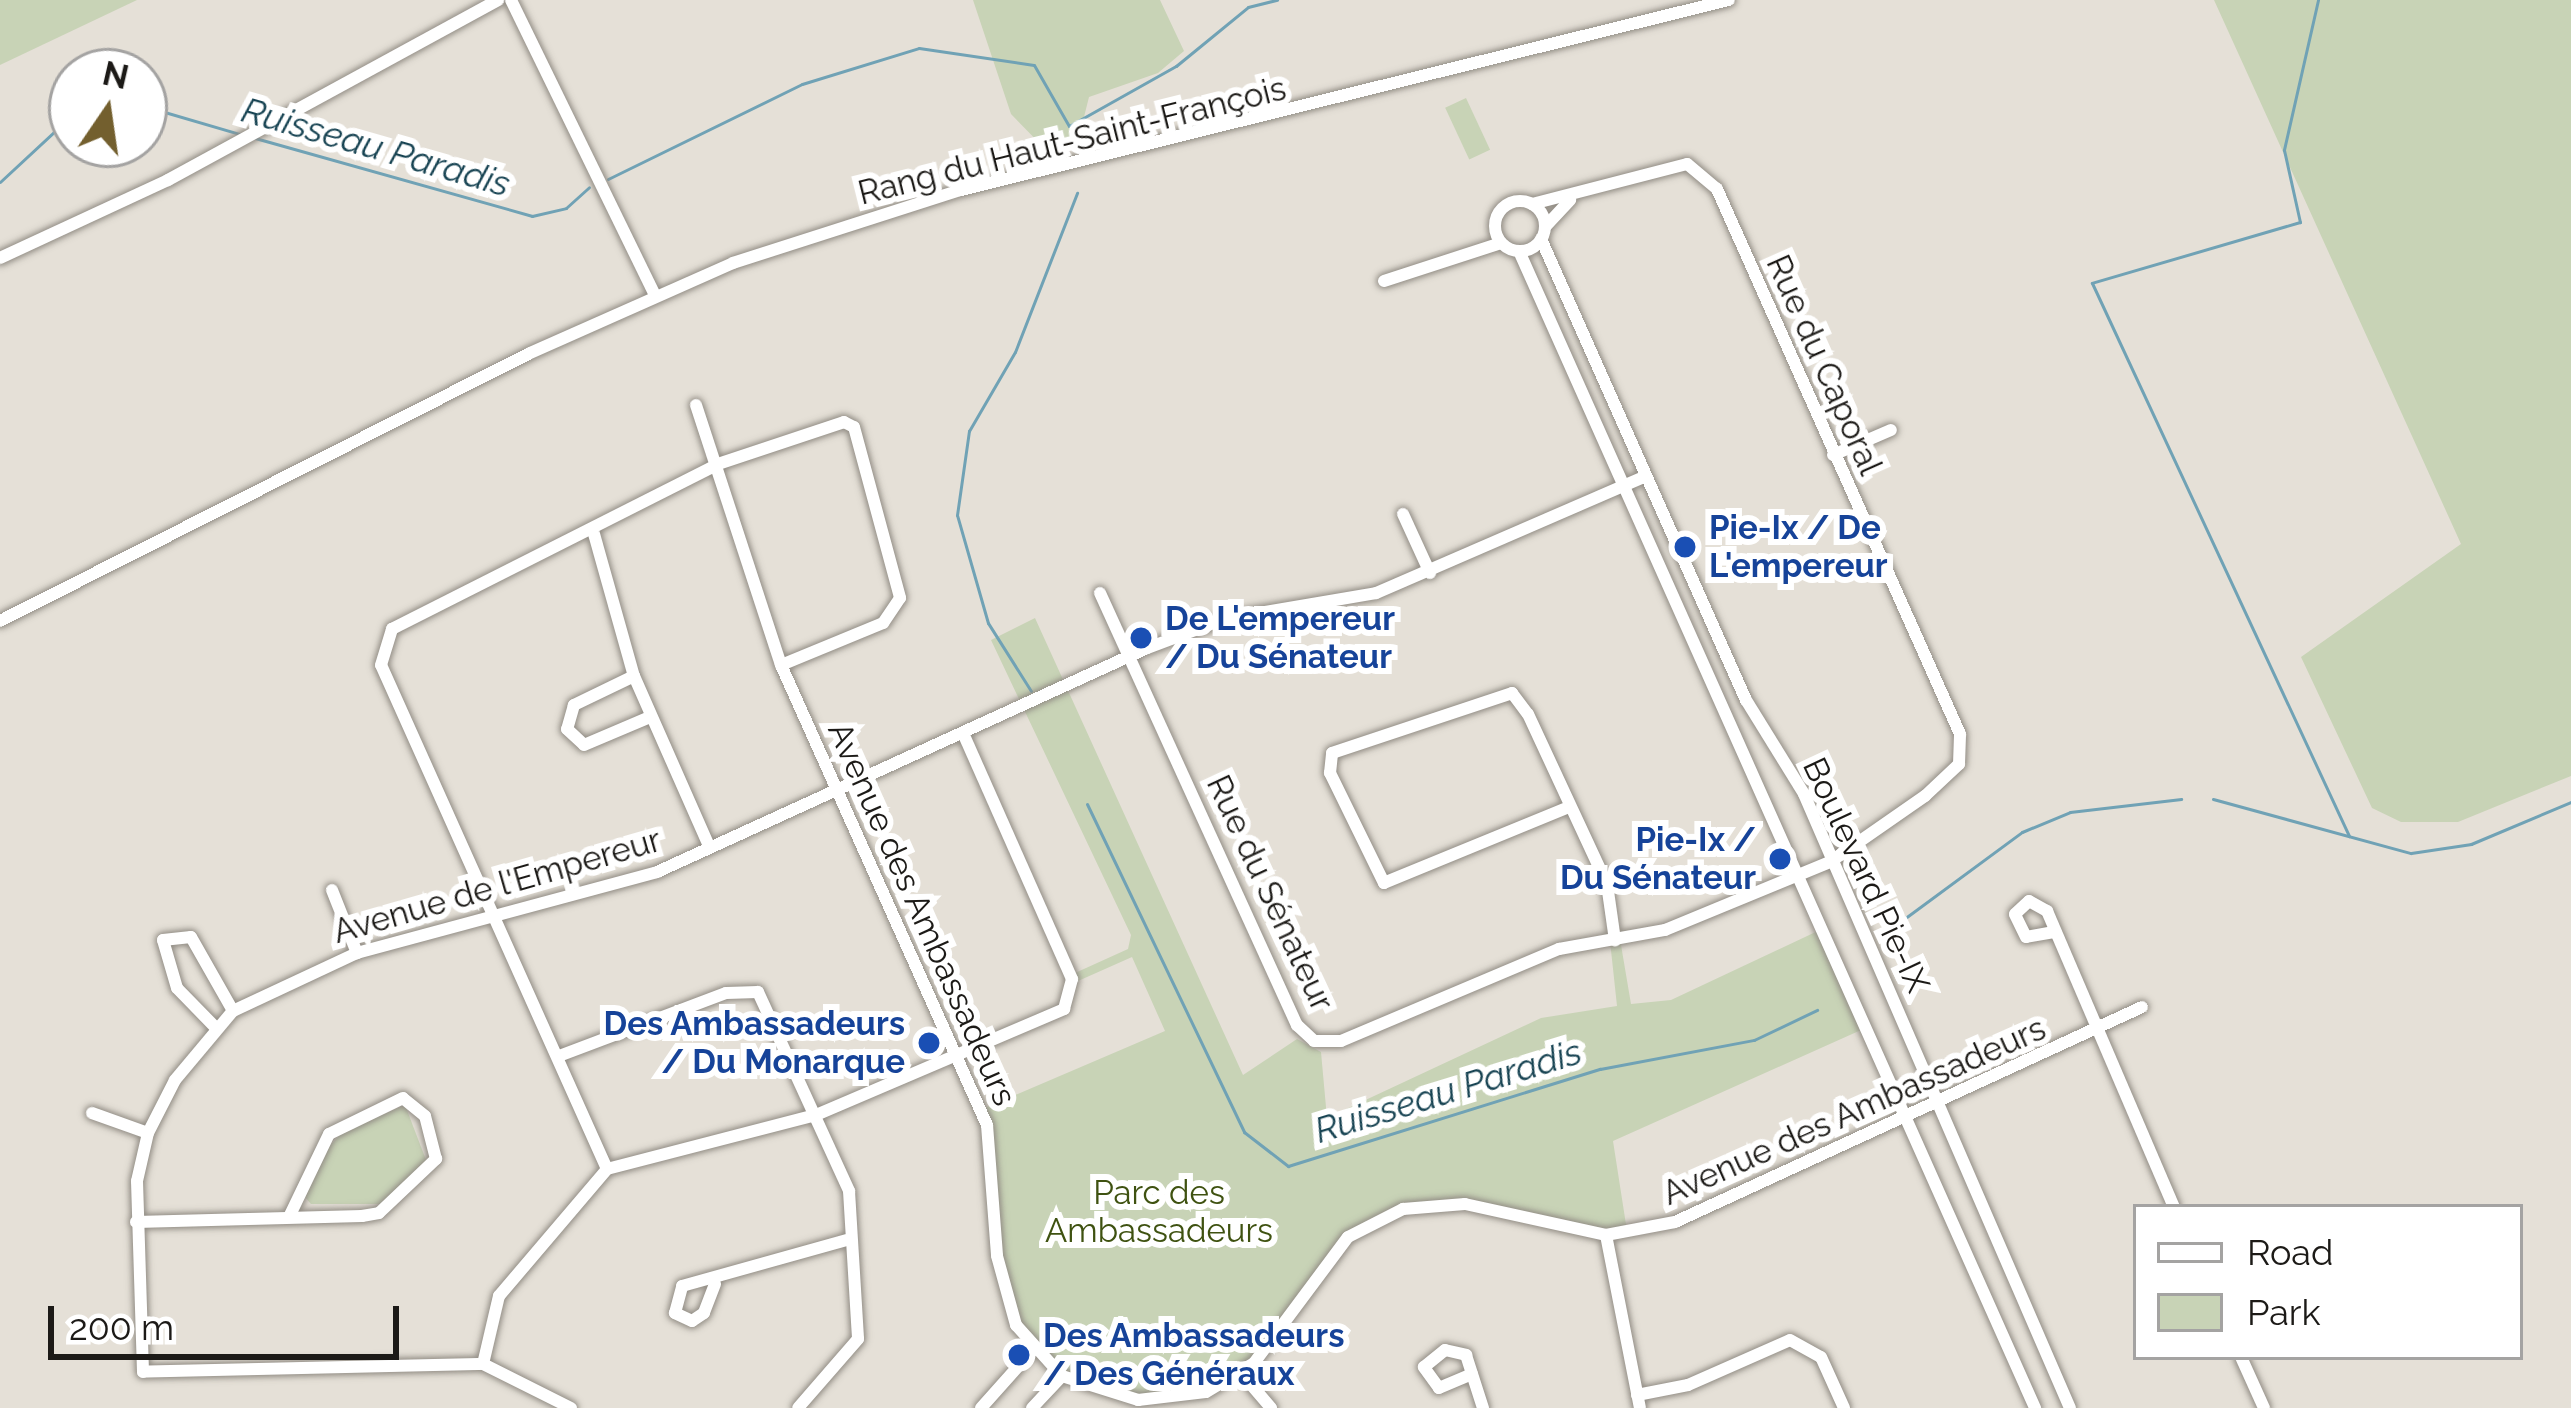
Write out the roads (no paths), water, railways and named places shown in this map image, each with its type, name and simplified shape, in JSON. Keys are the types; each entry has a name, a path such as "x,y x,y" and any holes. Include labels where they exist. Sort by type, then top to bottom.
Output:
{"street":[{"path":"0,258 168,180 498,0"},
{"path":"511,0 654,292"},
{"name":"Rang du Haut-Saint-François","path":"0,621 654,292 961,190 1729,0"},
{"name":"Rue du Caporal","path":"1532,204 1570,200 1621,178 1701,167 1833,455 1962,749 1959,764 1896,821 1830,862"},
{"name":"Rue du Caporal","path":"1543,233 1570,200"},
{"path":"1384,281 1502,243 1519,251 1543,233 1532,204 1508,204 1495,225 1467,252"},
{"path":"1495,225 1502,243"},
{"name":"Boulevard Pie-IX","path":"1543,233 1646,476 1942,1104 2070,1408"},
{"name":"Boulevard Pie-IX","path":"1519,251 1626,484 1795,875 1912,1118 2035,1408"},
{"name":"Avenue des Ambassadeurs","path":"696,405 718,464 742,568 781,665 987,1125 1003,1292 1032,1352 1062,1376 1138,1400 1206,1391 1242,1374 1315,1271 1348,1237 1403,1209 1465,1204 1606,1234 1675,1222 2097,1035 2142,1007"},
{"path":"607,1169 380,665 392,629 594,534 718,464 832,422 854,427 900,598 883,623 781,665"},
{"path":"1833,455 1891,430"},
{"name":"Avenue de l'Empereur","path":"483,1364 143,1372 136,1222 148,1133 215,1027 233,1011 357,953 494,922 657,872 836,786 1224,619 1338,602 1430,573 1646,476"},
{"path":"1403,514 1430,573"},
{"path":"594,534 634,676 709,846"},
{"name":"Rue du Sénateur","path":"1100,593 1297,1025 1314,1041 1341,1041 1559,949 1665,930 1830,862"},
{"path":"634,676 574,705 566,729 584,745 650,717"},
{"path":"1570,807 1384,883 1330,773 1332,753 1512,693 1570,807 1607,884 1615,940"},
{"path":"572,1408 483,1364 499,1296 607,1169 816,1115 1064,1009 1072,979 964,734"},
{"path":"332,890 357,953"},
{"path":"2054,932 2173,1204"},
{"path":"215,1027 177,988 163,940 191,937 233,1011"},
{"path":"559,1056 726,993 758,992 849,1191 847,1240 859,1339 798,1408"},
{"path":"136,1222 379,1213 436,1160 425,1116 403,1097 329,1134 289,1216"},
{"path":"92,1113 148,1133"},
{"path":"1606,1234 1638,1402 1790,1340 1821,1357 1844,1408"},
{"path":"715,1284 847,1240"},
{"path":"981,1408 1032,1352"},
{"path":"2242,1360 2264,1408"},
{"path":"1242,1374 1270,1408"},
{"path":"1472,1375 1483,1408"},
{"path":"1032,1408 1062,1376"}],"waterway":[{"name":"Ruisseau Paradis","path":"608,179 802,84 919,48 1034,65 1069,126 1176,66 1248,7 1277,0"},
{"path":"2318,0 2284,150 2300,222 2092,283 2349,836"},
{"name":"Ruisseau Paradis","path":"168,113 240,134"},
{"name":"Ruisseau Paradis","path":"0,182 48,137"},
{"name":"Ruisseau Paradis","path":"255,138 532,216 566,208 589,187"},
{"name":"Ruisseau Paradis","path":"1031,691 988,623 957,515 969,431 1015,352 1077,193"},
{"name":"Ruisseau Paradis","path":"1889,930 2022,832 2070,812 2181,799"},
{"name":"Ruisseau Paradis","path":"2213,799 2411,853 2471,844 2571,802"},
{"name":"Ruisseau Paradis","path":"1087,804 1244,1132 1288,1166 1600,1069 1754,1040 1817,1010"}],"place":[{"name":"Pie-Ix / De L'empereur","path":"1685,547"},
{"name":"De L'empereur / Du Sénateur","path":"1141,638"},
{"name":"Pie-Ix / Du Sénateur","path":"1780,859"},
{"name":"Des Ambassadeurs / Du Monarque","path":"929,1043"},
{"name":"Des Ambassadeurs / Des Généraux","path":"1019,1355"}],"park label":[{"name":"Parc des Ambassadeurs","path":"1159,1212"}]}
